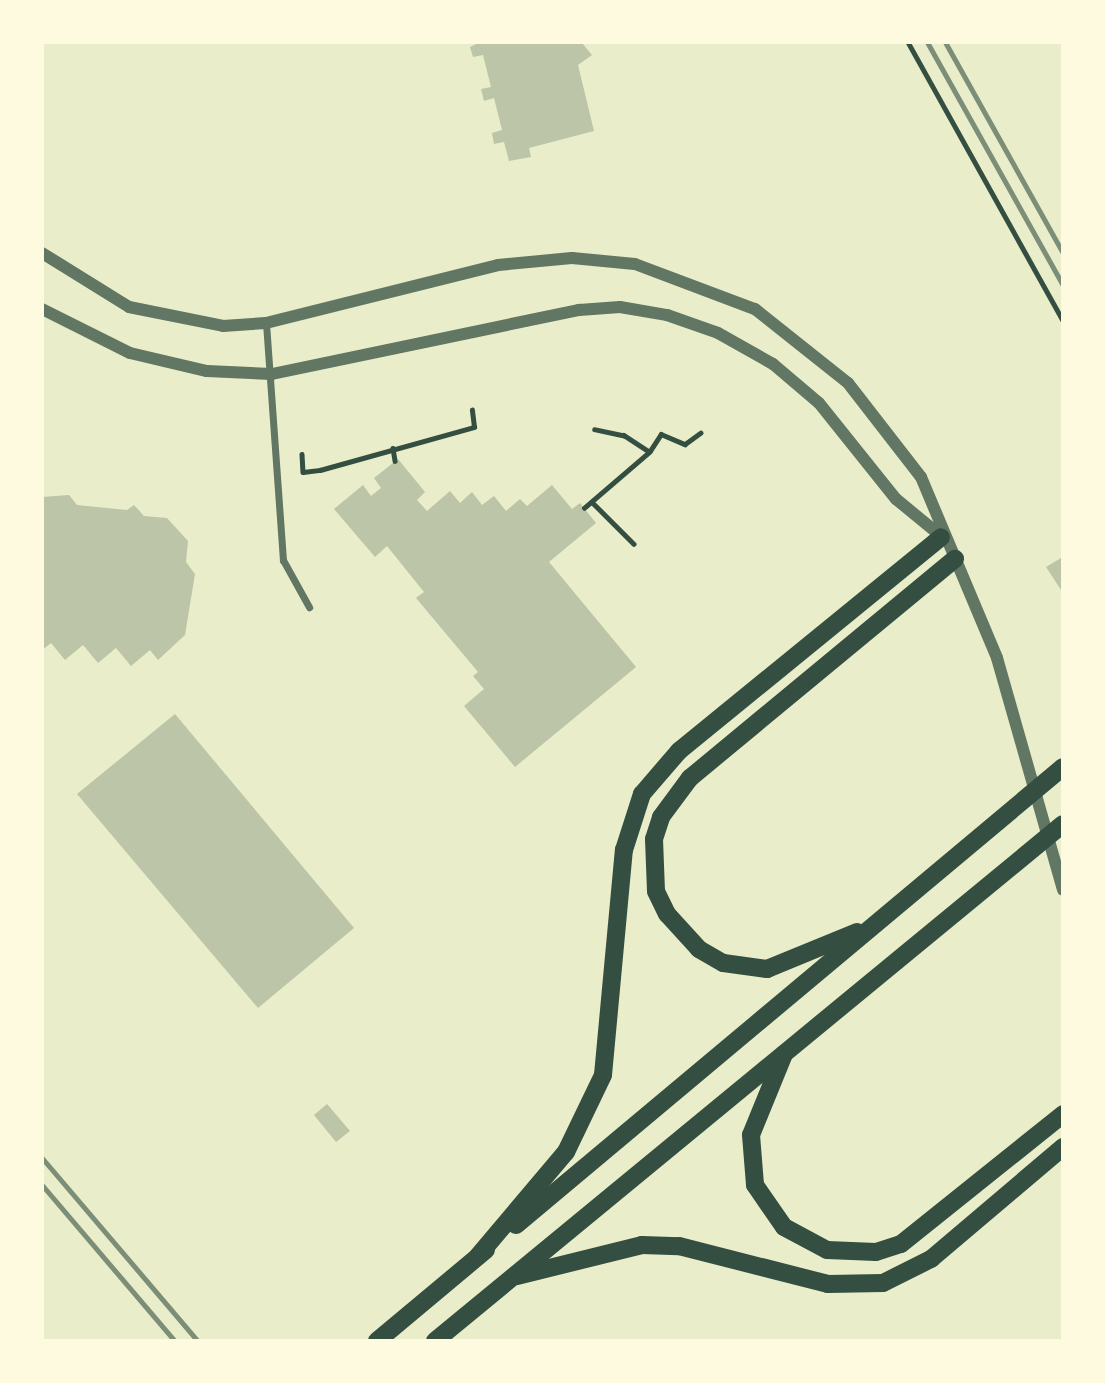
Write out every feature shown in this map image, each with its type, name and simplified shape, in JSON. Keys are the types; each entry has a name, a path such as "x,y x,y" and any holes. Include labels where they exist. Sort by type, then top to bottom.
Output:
{"main road":[{"path":"478,1256 566,1152 603,1075 624,850 642,794 679,751 941,537"},
{"path":"880,922 787,963 763,969 723,963 699,949 667,914 656,891 654,839 661,817 690,778 955,559"},
{"path":"377,1341 1063,767"},
{"path":"435,1341 1063,824"},
{"path":"785,1051 751,1135 755,1185 784,1227 827,1250 876,1252 901,1244 1063,1114"},
{"path":"510,1278 642,1245 679,1246 828,1284 883,1283 931,1259 1063,1147"}],"street":[{"path":"42,253 99,293 157,316 223,326 266,323 498,265 572,258 635,264 754,309 808,345 893,436 920,477 941,537 955,559 1019,723 1063,890"},
{"path":"42,309 130,353 207,371 272,374 579,310 620,307 667,315 718,333 773,364 819,403 896,499 941,537"},
{"path":"266,323 272,374 283,560 309,607"}],"path":[{"path":"908,42 1063,321"},
{"path":"302,454 303,472 474,427 472,410"},
{"path":"595,430 649,452"},
{"path":"584,508 649,452 661,434 685,444 700,433"},
{"path":"393,448 394,461"},
{"path":"592,502 634,544"}],"building":[{"path":"480,42 581,42 592,55 578,65 594,131 529,148 531,157 509,161 504,142 494,144 492,133 502,130 494,98 484,101 481,89 491,87 483,55 473,57 470,47"},
{"path":"398,459 425,492 417,500 427,511 450,491 460,503 472,492 482,505 494,496 506,511 520,499 527,506 552,485 572,509 580,503 596,523 549,562 636,667 515,767 464,706 484,689 473,676 478,672 416,598 424,592 387,546 375,557 334,509 363,485 371,496 381,488 374,478"},
{"path":"69,495 77,505 127,510 134,505 144,516 167,518 188,541 186,562 195,574 185,635 158,660 150,650 131,666 116,648 98,663 83,645 65,660 51,643 42,650 42,497"},
{"path":"1061,558 1063,562 1063,593 1046,567"},
{"path":"175,714 354,928 258,1008 77,794"},
{"path":"327,1104 350,1131 336,1142 314,1115"}],"railway":[{"path":"927,42 1063,285"},
{"path":"945,42 1063,253"},
{"path":"42,1158 198,1341"},
{"path":"42,1185 175,1341"}]}
